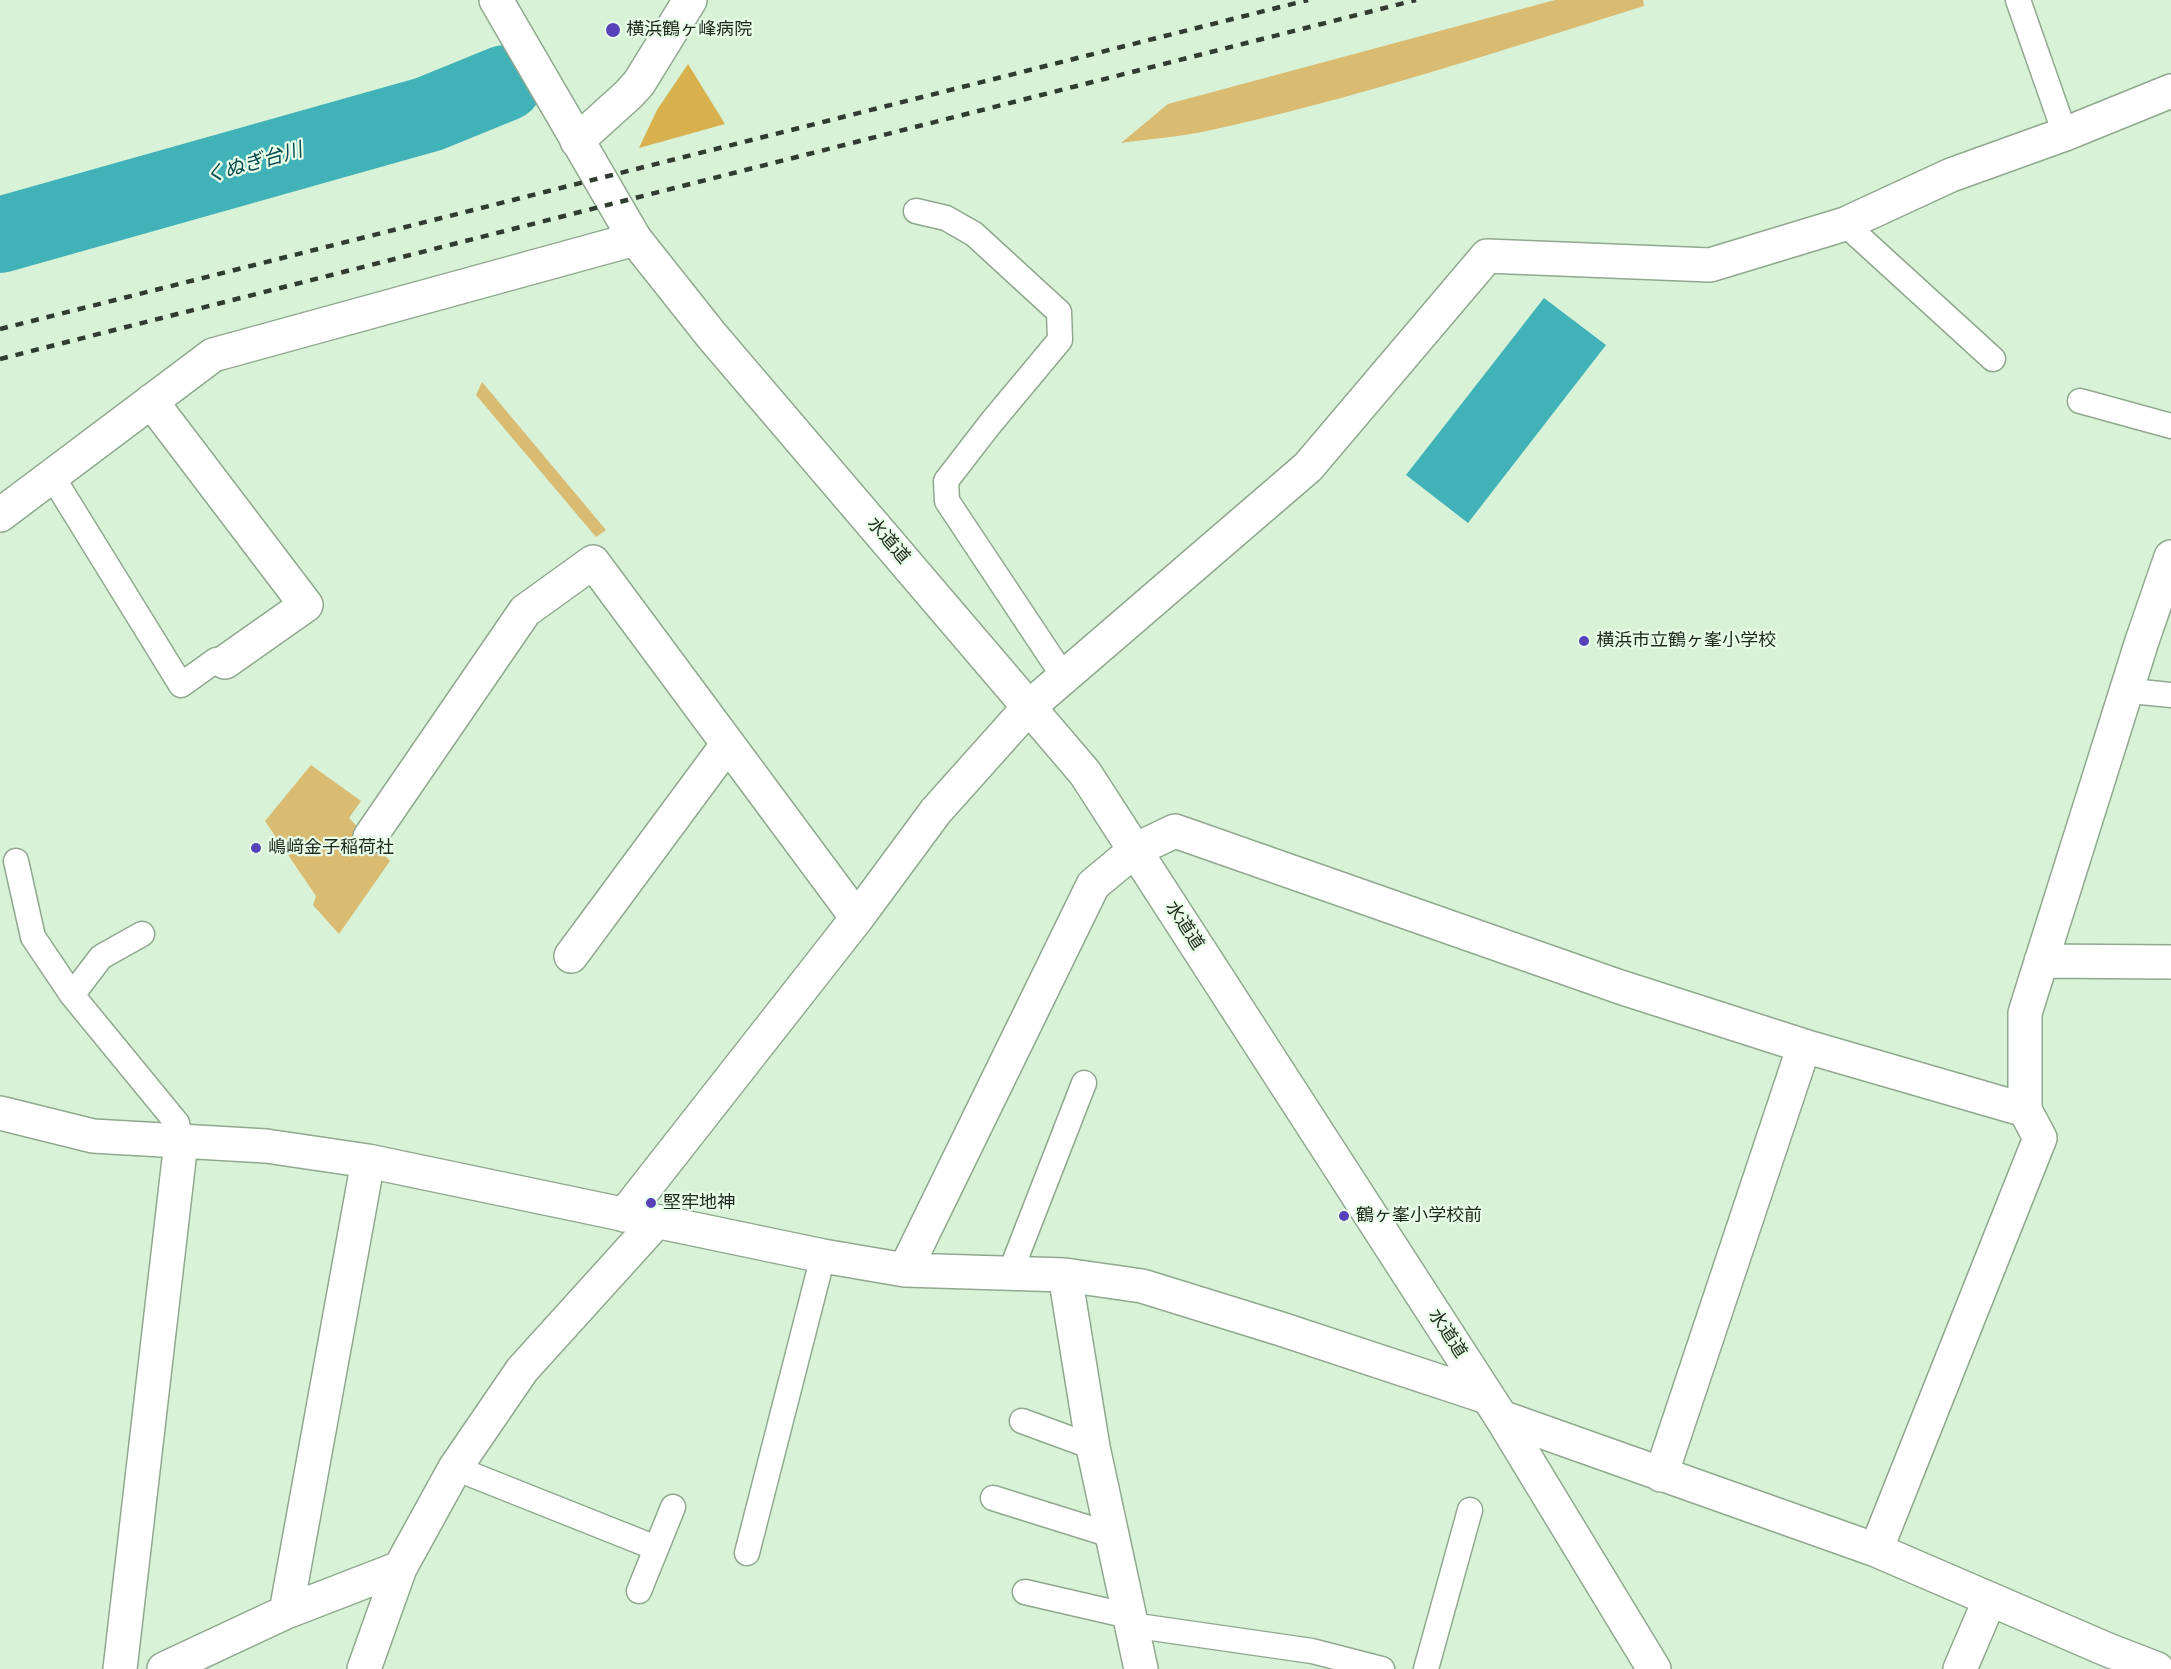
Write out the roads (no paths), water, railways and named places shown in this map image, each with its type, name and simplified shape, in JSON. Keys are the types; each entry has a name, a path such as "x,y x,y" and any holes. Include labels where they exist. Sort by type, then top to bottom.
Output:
{"street":[{"name":"水道道","path":"496,0 635,239 712,336 1085,773 1494,1407 1654,1669"},
{"path":"577,141 639,83 690,0"},
{"path":"624,1215 857,918 936,811 1029,707 1308,467 1487,256 1710,265 1845,224 1951,175 2065,134 2171,91"},
{"path":"0,515 213,355 635,239"},
{"path":"152,401 306,605 225,662"},
{"path":"1876,1550 2040,1138 2025,1110 2025,1013 2142,641 2171,557"},
{"path":"370,837 525,611 593,562 857,918"},
{"path":"571,956 727,745"},
{"path":"905,1270 1094,885 1134,850 1175,831 1620,987 1804,1046 2025,1110"},
{"path":"2041,961 2171,962"},
{"path":"1661,1475 1804,1046"},
{"path":"0,1117 93,1136 266,1146 368,1161 823,1256 905,1270 1065,1275 1143,1286 1281,1329 1494,1407 1661,1475 1876,1550 2157,1669"},
{"path":"120,1669 182,1142"},
{"path":"286,1612 368,1161"},
{"path":"364,1669 400,1568 454,1468 522,1370 656,1222"},
{"path":"1065,1275 1093,1447 1141,1669"},
{"path":"164,1669 286,1612 400,1568"},
{"path":"1960,1669 1990,1599"}],"lane":[{"path":"2018,0 2065,134"},
{"path":"916,210 946,218 974,234 1059,312 1060,340 946,481 947,501 1064,676"},
{"path":"1845,224 1993,359"},
{"path":"2080,401 2171,426"},
{"path":"52,476 181,686 216,660 225,662"},
{"path":"2141,692 2171,695"},
{"path":"16,861 33,937 72,995 177,1122 182,1142"},
{"path":"72,995 101,957 142,934"},
{"path":"1010,1273 1084,1083"},
{"path":"747,1553 823,1256"},
{"path":"1023,1421 1093,1447"},
{"path":"454,1468 656,1548"},
{"path":"993,1498 1111,1535"},
{"path":"639,1591 673,1507"},
{"path":"1426,1669 1470,1510"},
{"path":"1025,1592 1130,1620 1312,1651 1382,1669"}],"water":[{"path":"1544,298 1606,345 1468,523 1406,475"}],"waterway":[{"name":"くぬぎ台川","path":"0,235 429,114 505,83"}],"railway":[{"path":"0,329 1308,0"},
{"path":"0,359 1416,0"}],"place":[{"name":"横浜鶴ヶ峰病院","path":"613,30"},
{"name":"横浜市立鶴ヶ峯小学校","path":"1584,641"},
{"name":"嶋﨑金子稲荷社","path":"256,848"},
{"name":"堅牢地神","path":"651,1203"},
{"name":"鶴ヶ峯小学校前","path":"1344,1216"}]}
